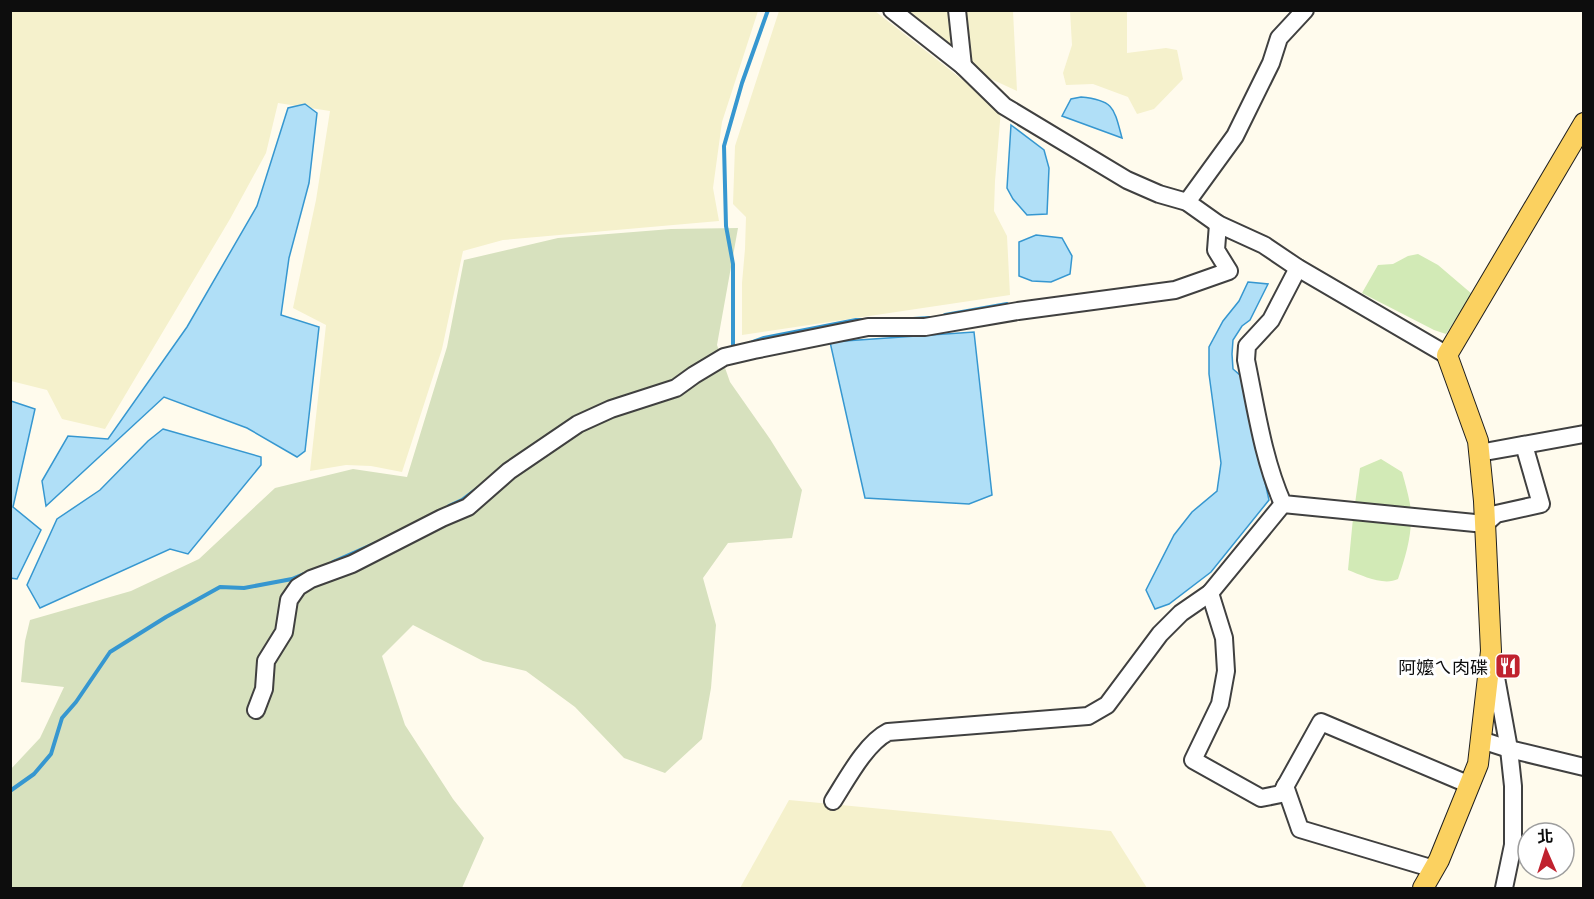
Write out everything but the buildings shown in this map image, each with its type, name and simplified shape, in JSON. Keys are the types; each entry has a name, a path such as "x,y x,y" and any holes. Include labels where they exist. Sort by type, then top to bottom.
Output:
{"main road":[{"path":"1423,888 1439,860 1478,764 1491,651 1485,524 1478,441 1447,355 1584,123"}],"street":[{"path":"892,10 963,66 1004,106 1127,180 1159,194 1186,202 1218,224 1263,244 1298,268 1447,355"},
{"path":"957,10 963,66"},
{"path":"1186,202 1236,136 1271,63 1279,38 1305,10"},
{"path":"256,710 264,689 266,661 284,632 289,600 298,587 311,579 352,564 468,507 509,471 578,424 611,409 676,388 724,357 754,350 868,327 924,327 1018,311 1175,290 1229,271 1216,250 1218,224"},
{"path":"1283,504 1274,485 1246,360 1247,346 1271,320 1298,268"},
{"path":"1479,453 1584,434"},
{"path":"1283,504 1485,524 1496,514 1541,504 1524,445"},
{"path":"833,801 871,745 888,732 1088,716 1107,705 1160,634 1181,613 1210,592 1283,504"},
{"path":"1210,592 1224,638 1226,671 1220,704 1193,760 1261,798 1281,794 1321,722 1470,784"},
{"path":"1491,651 1509,749 1513,786 1513,844 1504,888"},
{"path":"1481,740 1584,767"},
{"path":"1285,786 1300,829 1434,869"}],"shaded area":[{"path":"11,11 758,11 722,122 713,188 719,221 503,240 463,251 442,349 402,472 371,466 346,465 310,471 326,325 293,308 316,200 330,111 278,103 266,153 230,219 105,429 62,419 47,390 11,381"},
{"path":"779,11 875,11 1001,110 994,211 1007,236 1010,295 742,335 746,217 733,204 735,146"},
{"path":"906,11 949,11 952,45"},
{"path":"961,11 1013,11 1017,91 963,66"},
{"path":"1070,11 1127,11 1127,53 1166,48 1177,50 1183,79 1154,109 1137,114 1128,97 1093,84 1066,85 1063,73 1072,45"},
{"path":"789,800 1111,831 1147,888 740,888"}],"green space":[{"path":"738,228 717,345 730,382 802,490 792,538 728,543 703,578 716,625 711,688 702,739 665,773 624,758 575,707 526,671 483,661 413,625 382,656 405,725 453,799 484,838 462,888 11,888 10,770 40,738 64,687 21,682 25,641 30,620 131,591 199,559 275,488 353,469 407,477 447,347 464,260 558,238 671,229"},
{"path":"1418,254 1438,265 1472,294 1446,334 1362,293 1378,265 1393,264 1408,256"},
{"path":"1381,459 1402,472 1411,514 1404,561 1398,579 1392,581 1373,579 1348,570 1360,468"}],"water":[{"path":"1081,97 1100,100 1111,107 1122,138 1062,116 1071,99"},
{"path":"305,104 317,113 309,183 289,258 281,315 319,327 305,451 297,457 247,428 164,397 46,506 42,481 68,436 108,439 187,327 257,206 288,108"},
{"path":"1011,125 1044,150 1049,168 1047,214 1027,215 1007,188"},
{"path":"1036,235 1062,238 1072,256 1070,274 1051,282 1032,281 1019,276 1019,242"},
{"path":"1248,282 1268,284 1250,320 1242,326 1233,340 1233,369 1241,376 1269,500 1211,572 1169,604 1155,609 1146,590 1174,535 1192,512 1217,491 1221,463 1209,374 1209,347 1223,321 1239,301"},
{"path":"974,332 992,495 969,504 865,498 830,342"},
{"path":"11,401 35,409 13,507 41,530 17,579 10,578"},
{"path":"163,429 261,457 261,465 188,554 170,549 40,608 27,585 57,519 100,490 148,441"}],"waterway":[{"path":"733,350 733,264 726,226 724,146 742,83 768,10"},
{"path":"945,315 1007,304"},
{"path":"913,319 929,318"},
{"path":"753,342 863,320"},
{"path":"449,506 478,488"},
{"path":"333,562 376,543"},
{"path":"10,791 34,774 51,754 62,718 76,702 110,652 220,587 244,588 292,579 304,574"}],"place":[{"name":"阿嬤ㄟ肉碟","path":"1508,666"}]}
